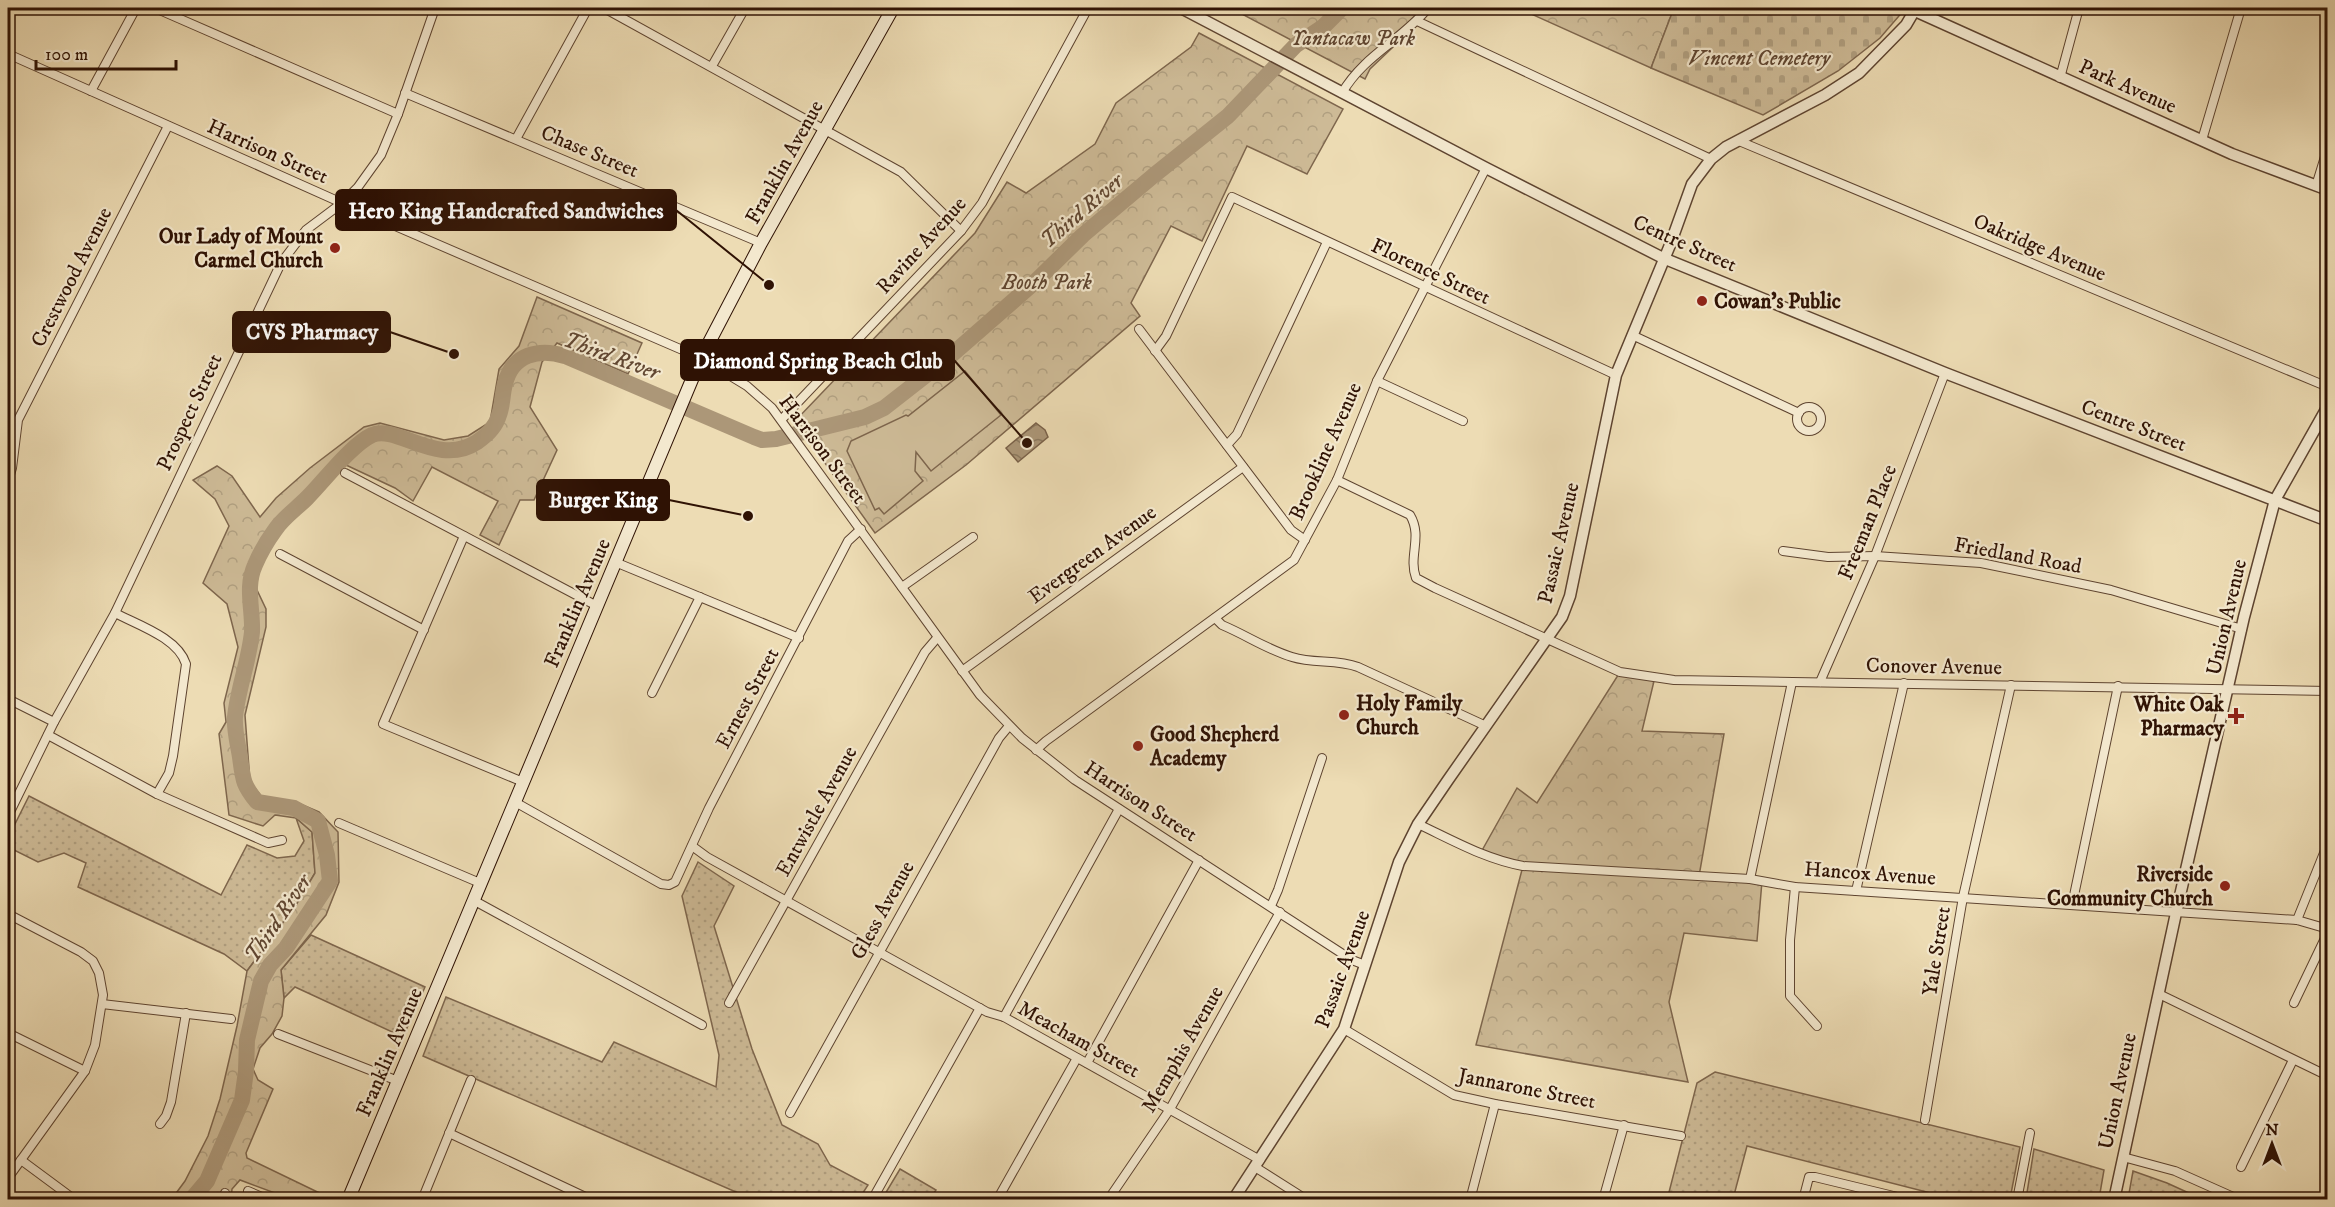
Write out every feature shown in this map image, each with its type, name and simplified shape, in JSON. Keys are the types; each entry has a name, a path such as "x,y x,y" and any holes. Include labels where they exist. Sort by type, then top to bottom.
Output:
{"main road":[{"name":"Franklin Avenue","path":"348,1200 701,358 761,243 892,8"}],"street":[{"path":"91,91 136,8"},
{"path":"155,8 398,114"},
{"path":"516,140 588,8"},
{"path":"604,8 901,172 961,231"},
{"path":"712,66 745,8"},
{"name":"Ravine Avenue","path":"783,422 961,231 982,203 1088,8"},
{"name":"Centre Street","path":"1181,8 1486,168 1664,258 1945,373 2328,521"},
{"path":"1342,93 1350,79 1367,60 1417,21 1428,8"},
{"path":"2060,78 2079,8"},
{"path":"2202,140 2241,8"},
{"name":"Prospect Street","path":"8,816 54,722 115,613 277,270 306,230 342,203 358,187 381,155 398,114 431,9"},
{"name":"Park Avenue","path":"1915,9 2060,78 2202,140 2328,190"},
{"name":"Passaic Avenue","path":"1233,1200 1344,1029 1399,862 1418,824 1562,617 1570,596 1616,375 1692,184 1711,159 1739,141 1825,95 1859,73 1906,25 1915,9"},
{"path":"1417,21 1711,159"},
{"name":"Harrison Street","path":"8,54 342,203 701,358 747,386 765,401 783,422 937,638 1008,726 1069,776 1352,960 1365,965"},
{"name":"Chase Street","path":"405,93 761,243"},
{"name":"Crestwood Avenue","path":"8,481 12,468 18,420 168,126"},
{"name":"Oakridge Avenue","path":"1739,141 2328,387"},
{"path":"2316,186 2328,147"},
{"name":"Brookline Avenue","path":"1036,750 1290,564 1337,480 1377,381 1486,168"},
{"name":"Florence Street","path":"1155,351 1166,336 1232,197 1616,375"},
{"path":"1227,446 1237,434 1327,242"},
{"path":"1139,329 1291,530 1305,540"},
{"path":"1632,335 1799,413"},
{"name":"Freeman Place","path":"1820,682 1875,556 1945,373"},
{"path":"1377,381 1463,421"},
{"name":"Union Avenue","path":"2114,1200 2176,913 2242,629 2275,500 2328,406"},
{"path":"8,416 18,420"},
{"name":"Evergreen Avenue","path":"962,671 1243,467"},
{"path":"345,473 597,606"},
{"name":"Conover Avenue","path":"1337,480 1410,515 1417,526 1413,570 1416,578 1620,672 1701,682 2118,686 2328,691"},
{"name":"Ernest Street","path":"515,802 662,884 669,885 675,882 709,808 848,541 861,529"},
{"path":"464,536 383,724 523,782"},
{"path":"902,587 973,537"},
{"name":"Friedland Road","path":"1783,551 1828,557 1875,556 1981,563 2111,590 2242,629"},
{"path":"280,554 424,630"},
{"path":"615,562 799,638"},
{"path":"652,693 700,597"},
{"path":"115,613 170,642 181,652 186,664 174,756 169,773 157,794"},
{"path":"1215,618 1222,625 1285,655 1300,659 1342,662 1358,667 1486,726"},
{"name":"Entwistle Avenue","path":"729,1003 925,652 937,638"},
{"path":"1750,879 1792,682"},
{"path":"1856,891 1904,683"},
{"name":"Yale Street","path":"1925,1120 1964,897 2011,685"},
{"path":"2072,905 2118,686"},
{"path":"8,699 54,722"},
{"name":"Gless Avenue","path":"790,1113 999,738 1008,726"},
{"path":"48,735 157,794 268,843 282,840"},
{"path":"1271,906 1322,758"},
{"path":"1004,1017 1119,808"},
{"path":"339,823 480,883"},
{"name":"Hancox Avenue","path":"1418,824 1480,854 1523,866 1750,879 1795,886 1856,891 2297,921 2328,930"},
{"path":"2297,921 2328,843"},
{"name":"Meacham Street","path":"692,846 707,857 980,1008 1004,1017 1170,1109 1258,1164 1307,1200"},
{"path":"1087,1063 1199,860"},
{"path":"1795,886 1790,940 1790,996 1817,1026"},
{"path":"474,900 702,1025"},
{"name":"Memphis Avenue","path":"1108,1200 1170,1109 1280,912"},
{"path":"8,914 81,952 93,961 102,984 102,1004 95,1045 85,1071 8,1178"},
{"path":"2294,1003 2328,930"},
{"path":"2158,994 2328,1076"},
{"path":"102,1004 231,1019"},
{"path":"872,1200 980,1008"},
{"path":"160,1124 171,1102 186,1013"},
{"name":"Jannarone Street","path":"1344,1029 1454,1095 1681,1136"},
{"path":"8,1033 85,1071"},
{"path":"278,1034 398,1081"},
{"path":"997,1200 1077,1058"},
{"path":"2241,1167 2293,1060"},
{"path":"422,1200 471,1080"},
{"path":"1470,1200 1495,1104"},
{"path":"1603,1200 1624,1125"},
{"path":"449,1133 592,1200"},
{"path":"2016,1200 2030,1133"},
{"path":"2123,1157 2175,1171 2241,1200"},
{"path":"21,1160 75,1200"},
{"path":"1803,1200 1809,1178 1815,1177 1910,1200"},
{"path":"248,1191 270,1200"}],"green space":[{"name":"Yantacaw Park","path":"1240,8 1434,8 1370,69 1365,79 1238,12"},
{"path":"1518,8 1674,8 1651,68"},
{"name":"Vincent Cemetery","path":"1674,8 1905,9 1880,38 1838,71 1763,115 1651,68"},
{"name":"Booth Park","path":"1199,33 1343,109 1307,174 1247,146 1202,241 1171,226 1131,303 1140,316 966,465 875,533 795,421 975,233 1007,182 1026,193 1095,144 1116,103 1191,47"},
{"path":"537,297 642,343 628,374 557,343 542,362 530,407 557,450 534,500 520,500 499,545 480,535 498,501 432,467 413,501 395,488 340,464 276,528 253,569 257,590 266,609 266,627 245,715 250,782 262,797 279,802 298,803 319,812 338,832 339,882 326,915 281,970 284,998 282,1016 272,1034 260,1048 253,1069 258,1080 273,1089 246,1153 247,1158 332,1199 291,1199 240,1180 232,1189 231,1199 171,1200 185,1181 208,1136 220,1099 247,971 296,905 315,873 312,832 296,818 275,815 263,826 229,815 219,734 226,722 224,703 238,647 227,604 203,583 229,526 215,499 193,480 217,466 232,476 260,517 276,498 310,468 364,427 380,423 444,440 468,436 490,422 499,369 519,346"},
{"path":"965,371 1001,415 931,471 916,452 915,471 923,481 884,514 879,508 875,510 847,451 851,441 908,416"},
{"path":"1620,672 1655,677 1642,731 1724,734 1699,876 1762,881 1757,941 1684,933 1669,1002 1688,1082 1476,1045 1523,866 1480,854 1517,788 1537,803"},
{"path":"29,796 221,895 247,845 277,858 295,856 304,841 296,818 312,832 315,873 296,905 247,971 224,954 78,887 86,863 64,853 38,862 8,847 8,838"},
{"path":"698,862 734,886 714,926 752,1049 782,1125 818,1144 830,1165 868,1185 859,1199 752,1199 423,1056 446,997 602,1062 614,1042 716,1087 719,1055 682,896"},
{"path":"311,935 425,987 403,1037 295,987 284,998 281,970"},
{"path":"1715,1072 2020,1147 2010,1199 1954,1199 1747,1146 1733,1199 1667,1200 1697,1083"},
{"path":"2034,1149 2104,1170 2099,1199 2026,1199"},
{"path":"900,1169 936,1190 931,1197 938,1199 882,1199"},
{"path":"2133,1171 2167,1183 2202,1199 2128,1199"}],"water":[{"path":"1036,423 1045,430 1048,437 1018,462 1006,448"}],"waterway":[{"name":"Third River","path":"191,1200 207,1181 242,1100 247,1040 261,981 270,965 286,948 330,881 327,855 318,821 294,808 257,802 244,782 236,732 236,706 252,632 250,582 264,547 282,521 355,447 372,435 382,433 393,435 433,448 448,450 462,449 477,442 498,419 505,384 514,366 520,360 536,353 565,356 762,440 776,439 865,417 884,408 948,358 1036,281 1083,235 1228,116 1296,45 1323,27 1342,8"}],"place":[{"name":"Our Lady of Mount Carmel Church","path":"335,248"},
{"name":"Hero King Handcrafted Sandwiches","path":"769,285"},
{"name":"Cowan's Public","path":"1702,301"},
{"name":"CVS Pharmacy","path":"454,354"},
{"name":"Diamond Spring Beach Club","path":"1027,443"},
{"name":"Burger King","path":"748,516"},
{"name":"Holy Family Church","path":"1344,715"},
{"name":"White Oak Pharmacy","path":"2236,716"},
{"name":"Good Shepherd Academy","path":"1138,746"},
{"name":"Riverside Community Church","path":"2225,886"}]}
